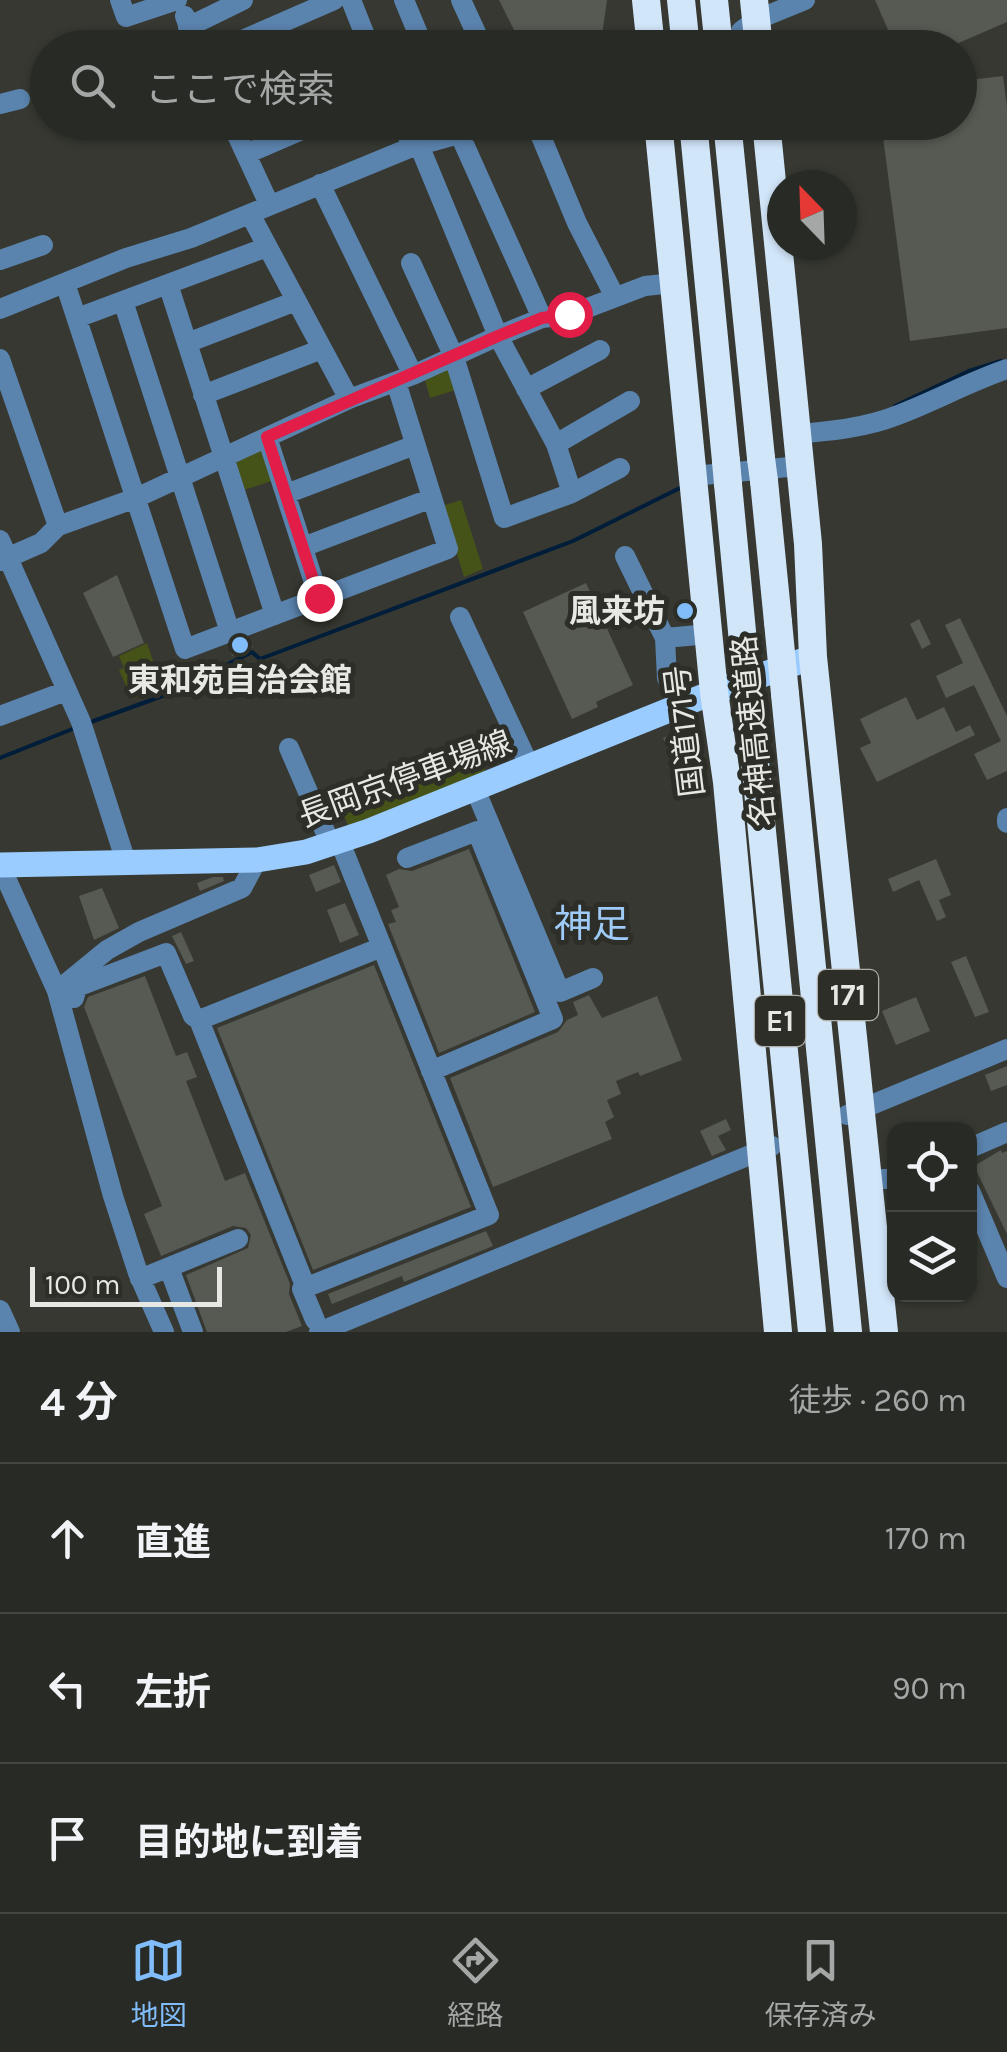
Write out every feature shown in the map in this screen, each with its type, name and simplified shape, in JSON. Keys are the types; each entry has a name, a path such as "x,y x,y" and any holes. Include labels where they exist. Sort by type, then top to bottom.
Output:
{"highway":[{"path":"646,0 649,30"},
{"path":"681,0 684,30"},
{"path":"714,0 746,29"},
{"name":"国道171号","path":"660,140 714,692 767,1148 778,1332"},
{"name":"名神高速道路","path":"695,140 812,1332"},
{"name":"名神高速道路","path":"729,140 848,1332"},
{"name":"171","path":"768,140 800,466 854,1112 885,1190 884,1332"}],"main road":[{"name":"長岡京停車場線","path":"0,865 257,860 335,844 714,692 813,657"}],"street":[{"path":"120,0 126,17 178,0 189,30"},
{"path":"203,30 243,0"},
{"path":"265,30 334,0"},
{"path":"351,0 361,30"},
{"path":"404,0 416,30"},
{"path":"461,0 475,30"},
{"path":"746,29 805,0"},
{"path":"240,140 267,246 349,400"},
{"path":"246,154 278,140"},
{"path":"412,140 498,336 556,444 572,493"},
{"path":"0,309 430,140"},
{"path":"462,140 542,318"},
{"path":"542,140 577,223 615,297"},
{"path":"65,283 185,649 448,549 415,444 405,378 320,184"},
{"path":"0,260 43,245"},
{"path":"77,318 267,246"},
{"path":"411,264 454,357 504,518 572,493 620,468"},
{"path":"168,284 274,616"},
{"path":"126,862 82,725 2,553 41,543 58,526 136,498 349,400 542,318 569,314 645,286 674,284"},
{"path":"123,301 230,632"},
{"path":"186,343 296,301"},
{"path":"203,395 322,349"},
{"path":"526,389 600,350"},
{"path":"0,359 58,526"},
{"path":"797,434 854,428 898,416 1007,369"},
{"path":"556,444 630,401"},
{"path":"267,437 319,598"},
{"path":"286,494 415,444"},
{"path":"693,482 800,466"},
{"path":"303,547 432,498"},
{"path":"625,556 665,638 667,678 679,706"},
{"path":"460,618 530,767"},
{"path":"665,638 708,634"},
{"path":"0,716 66,691"},
{"path":"289,748 382,948 489,1215 302,1289 317,1326 767,1148"},
{"path":"475,789 560,992 593,978"},
{"path":"407,858 476,831 553,1020 431,1071"},
{"path":"66,994 107,950 139,932 242,888 257,860"},
{"path":"0,865 66,994 113,1196 140,1279 164,1332"},
{"path":"199,1020 382,948"},
{"path":"66,994 166,953 193,1016 199,1020 306,1288"},
{"path":"854,1112 1007,1049"},
{"path":"977,1145 1007,1132"},
{"path":"977,1207 1007,1278"},
{"path":"140,1279 238,1239"},
{"path":"169,1268 192,1332"},
{"path":"0,1310 10,1332"}],"green space":[{"path":"448,366 459,389 430,398 425,380"},
{"path":"262,446 278,479 241,491 234,459"},
{"path":"461,500 483,569 464,577 442,506"},
{"path":"147,643 162,688 132,699 119,670 124,668 119,656"},
{"path":"480,758 486,773 349,828 343,813"}],"building":[{"path":"499,0 607,0 603,30 514,30"},
{"path":"875,0 1007,0 1007,22 977,35 977,30 888,30"},
{"path":"1003,76 1007,107 1007,328 910,341 883,140 977,140 977,79"},
{"path":"117,575 144,643 113,657 83,593"},
{"path":"586,583 633,685 596,702 598,707 572,719 523,612"},
{"path":"960,618 1007,716 1007,771 987,780 974,754 1001,741 974,685 946,698 936,676 963,663 945,625"},
{"path":"919,619 931,644 922,649 910,624"},
{"name":"東和苑自治会館","path":"250,639 253,647 232,656 229,647"},
{"path":"906,697 917,720 944,707 956,732 970,725 975,735 877,782 860,748 871,743 860,719"},
{"path":"693,725 698,747 673,759 663,738"},
{"path":"469,849 535,1012 439,1053 388,924 396,922 391,910 399,907 386,875 399,869 412,871"},
{"path":"936,859 951,895 939,900 946,917 937,921 919,880 893,892 888,879"},
{"path":"334,865 341,882 316,892 309,875"},
{"path":"223,877 224,881 200,891 197,883"},
{"path":"102,888 119,928 94,940 79,896"},
{"path":"345,903 359,935 340,943 327,910"},
{"path":"181,932 194,961 186,964 172,936"},
{"path":"966,956 989,1012 975,1017 951,962"},
{"path":"374,965 471,1207 313,1270 217,1028"},
{"path":"145,976 176,1056 187,1052 197,1077 186,1081 225,1181 245,1173 290,1284 289,1294 302,1326 286,1332 207,1332 186,1275 248,1248 251,1235 246,1228 233,1226 161,1256 144,1214 162,1206 84,1007 88,997"},
{"path":"589,995 602,1018 657,996 682,1060 616,1081 621,1094 607,1100 614,1117 605,1122 612,1139 493,1187 450,1078 558,1032 567,1020 578,1015 573,1002"},
{"path":"916,997 930,1031 896,1045 882,1011"},
{"path":"1007,1066 1007,1085 991,1091 985,1075"},
{"path":"726,1119 731,1130 718,1136 726,1150 712,1156 700,1131"},
{"path":"1001,1150 1007,1151 1007,1234 977,1172 977,1164"},
{"path":"486,1231 493,1246 404,1282 402,1276 332,1304 328,1294"}],"waterway":[{"path":"895,406 969,371 1001,361"},
{"path":"88,723 168,694 252,652 260,659 573,541 682,487"},
{"path":"0,758 75,728"}],"place":[{"name":"風来坊","path":"685,611"},
{"name":"東和苑自治会館","path":"240,645"}],"district":[{"name":"神足","path":"592,924"}],"route":[{"path":"319,598 267,437 542,318 569,314"}]}
